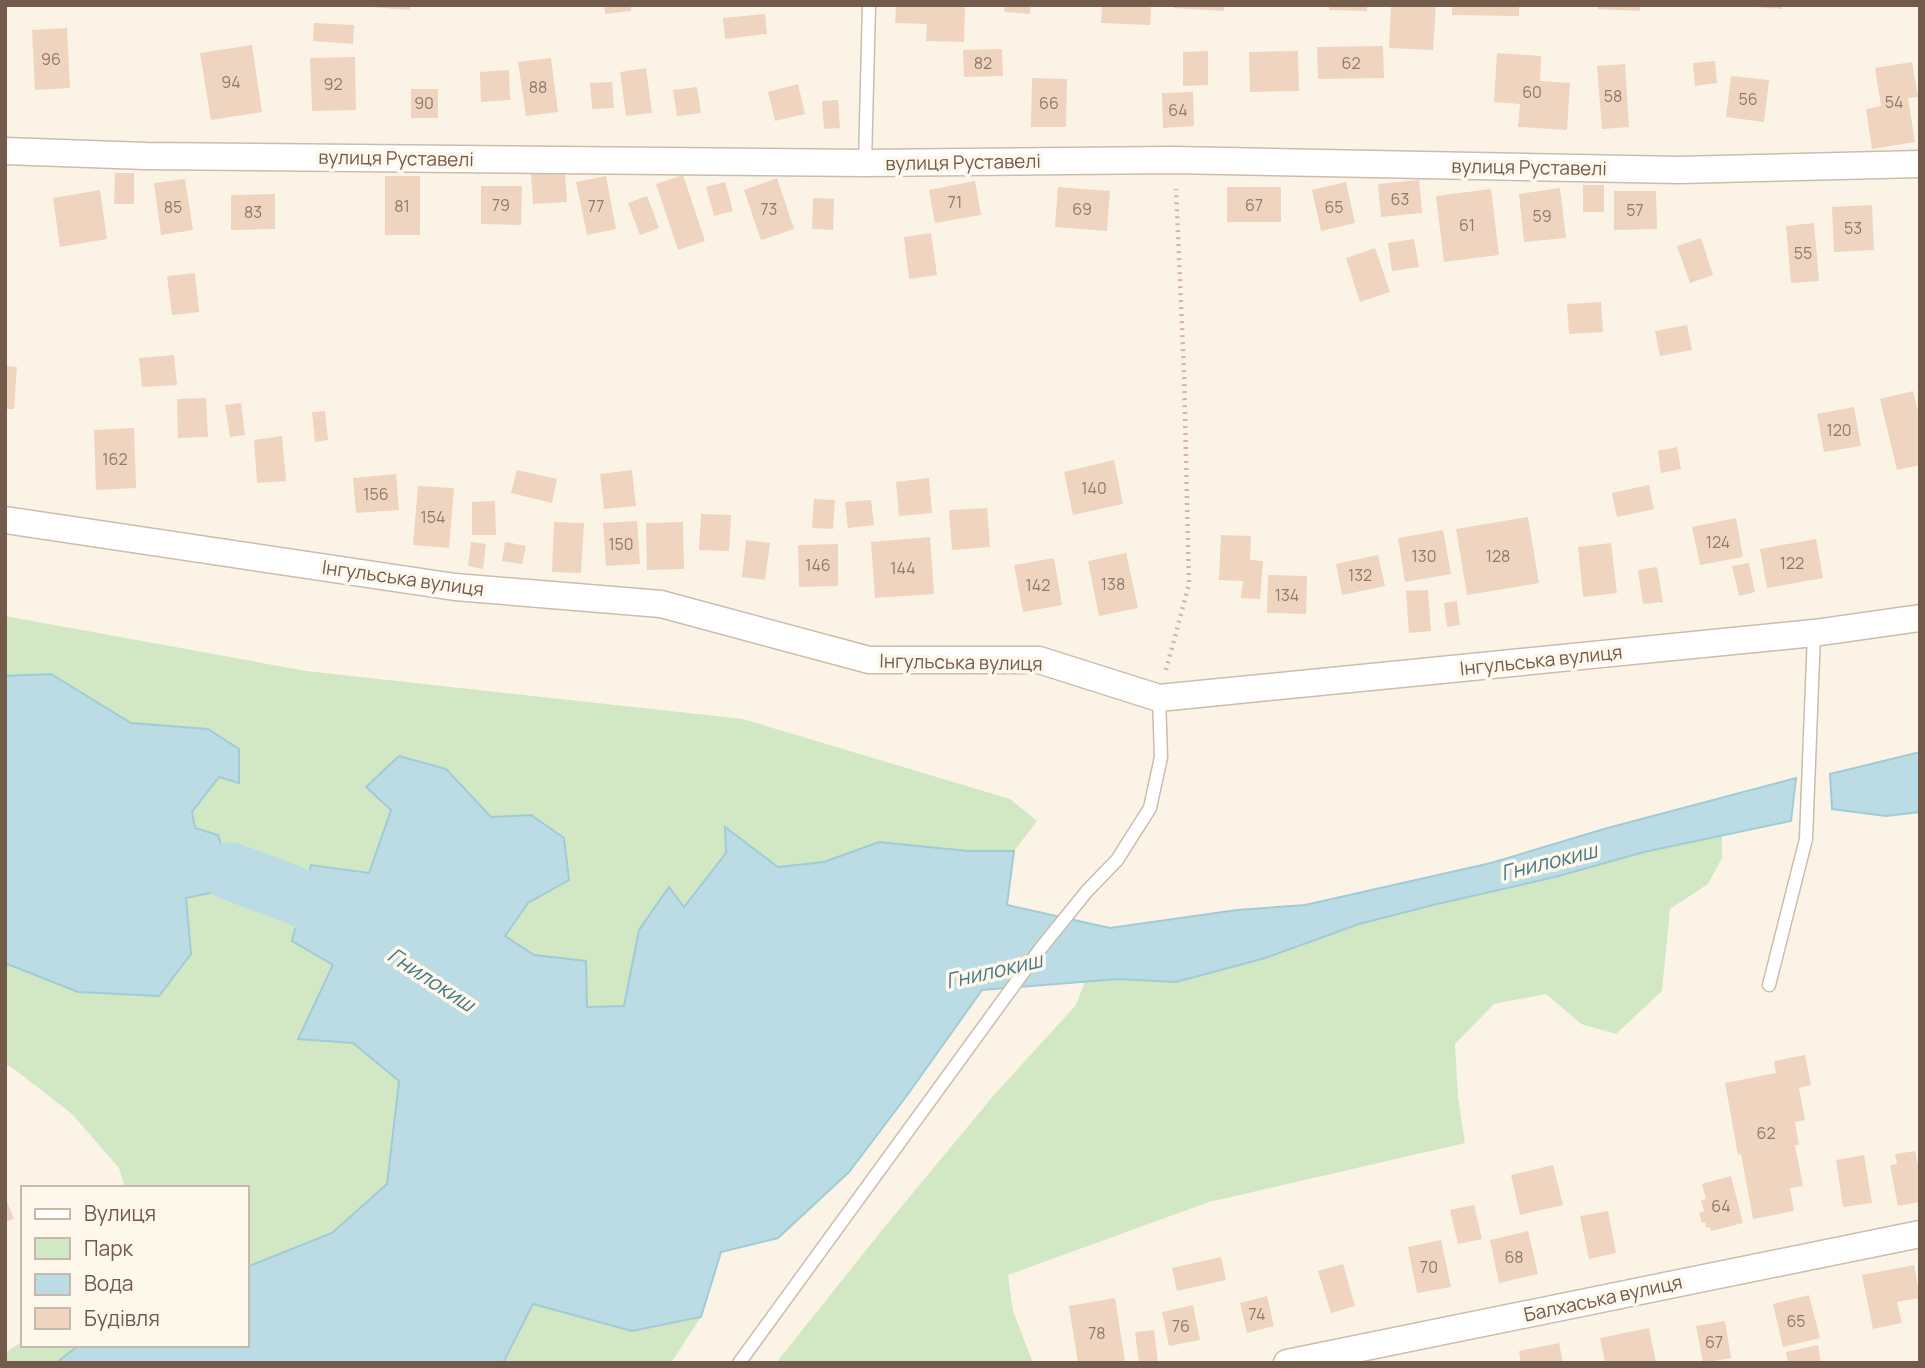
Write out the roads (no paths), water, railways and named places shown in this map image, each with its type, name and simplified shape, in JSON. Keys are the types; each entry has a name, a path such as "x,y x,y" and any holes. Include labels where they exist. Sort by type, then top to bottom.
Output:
{"street":[{"name":"вулиця Руставелі","path":"5,151 145,156 864,163 1174,160 1679,170 1920,164"},
{"name":"Інгульська вулиця","path":"5,520 455,587 661,604 869,660 1039,660 1158,698 1814,633 1920,618"},
{"name":"Балхаська вулиця","path":"1287,1363 1920,1234"}],"lane":[{"path":"864,163 869,5"},
{"path":"1769,985 1806,839 1814,633"},
{"path":"738,1363 995,1009 1087,891 1117,860 1150,808 1161,757 1158,698"}],"water":[{"path":"51,674 131,723 208,729 239,749 239,783 219,777 192,812 195,828 218,835 230,871 219,891 186,898 191,954 159,996 78,992 5,963 5,676"},
{"path":"1920,752 1920,812 1886,816 1832,809 1830,774"},
{"path":"399,756 446,769 491,817 531,815 564,838 569,880 528,903 505,936 534,955 586,961 587,1007 624,1006 639,930 669,887 684,907 726,853 725,827 778,867 824,862 879,842 968,851 1014,851 1007,905 1110,928 1237,910 1305,905 1491,863 1604,829 1796,778 1791,821 1644,852 1555,877 1359,924 1265,958 1176,982 1118,979 982,990 849,1172 778,1238 721,1252 701,1317 632,1331 533,1304 503,1363 56,1363 76,1347 248,1347 248,1267 332,1233 387,1184 399,1081 353,1043 298,1039 333,965 292,941 311,865 369,873 391,810 366,787"}],"waterway":[{"name":"Гнилокиш","path":"230,871 304,899 370,941"}]}
